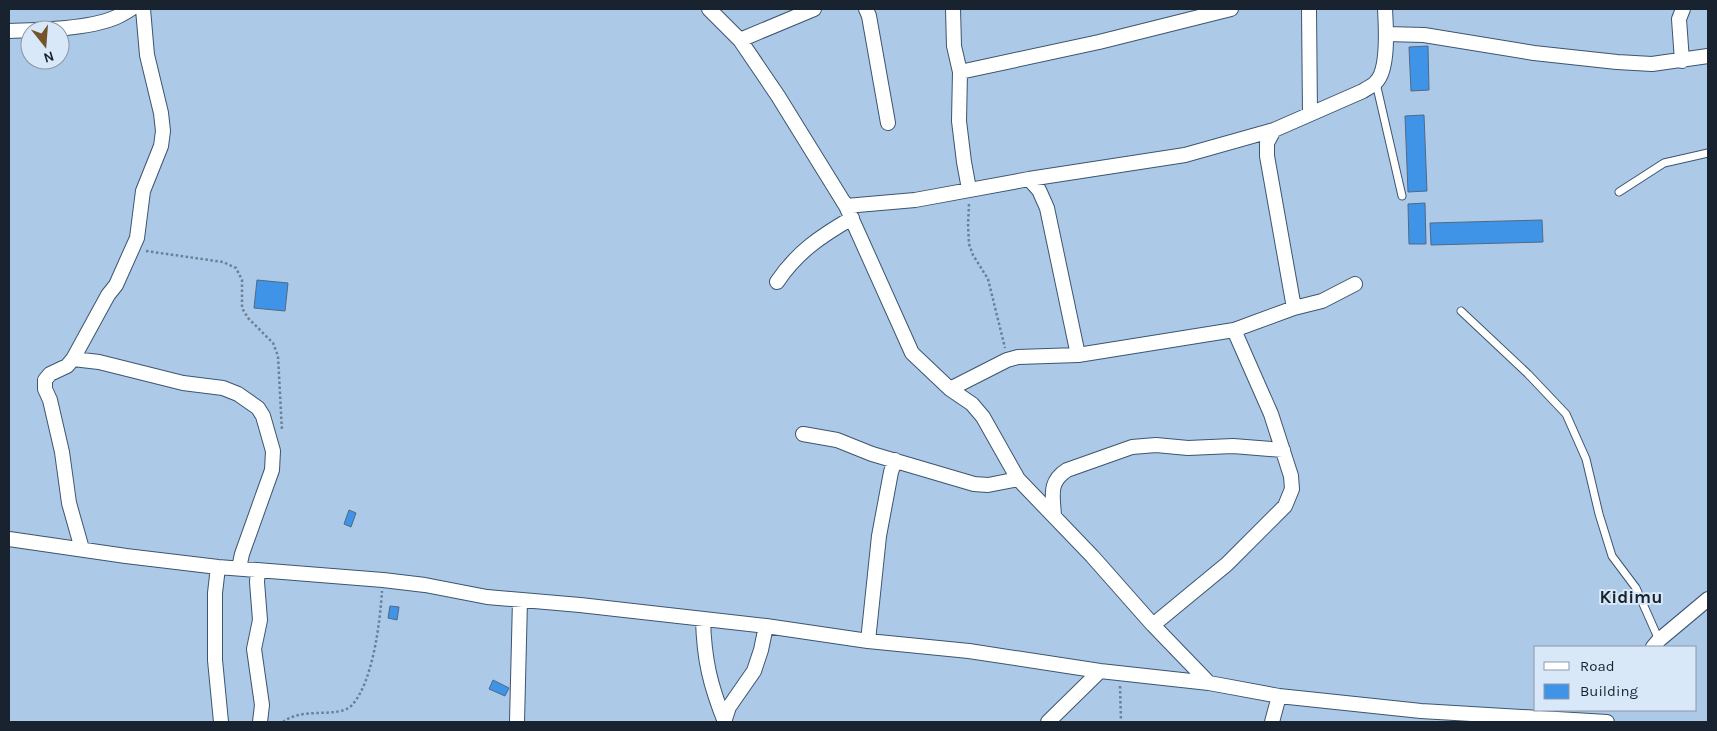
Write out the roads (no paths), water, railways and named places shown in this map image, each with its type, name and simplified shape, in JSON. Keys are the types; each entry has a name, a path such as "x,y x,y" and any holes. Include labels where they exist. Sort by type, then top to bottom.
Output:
{"street":[{"path":"9,31 101,22 115,18 131,9"},
{"path":"82,548 69,503 62,452 50,400 45,388 45,380 50,374 67,366 73,359 108,295 116,285 137,238 143,191 162,146 161,113 147,55 142,9"},
{"path":"709,9 740,40 778,96 849,212 912,353 950,389 972,404 983,417 1018,479 1092,556 1153,625 1210,683"},
{"path":"740,40 814,9"},
{"path":"866,9 871,25 888,123"},
{"path":"953,9 954,46 960,72 959,121 964,162 971,188"},
{"path":"960,72 1099,42 1180,15 1231,9"},
{"path":"1309,9 1310,114"},
{"path":"777,282 788,265 802,251 849,212 971,188 1185,156 1274,130 1363,91 1376,82 1383,70 1386,34 1385,9"},
{"path":"1682,61 1679,19 1683,9"},
{"path":"1386,34 1424,35 1534,53 1618,62 1652,64 1708,56"},
{"path":"1274,130 1268,143 1267,156 1294,308"},
{"path":"1029,179 1039,190 1047,208 1078,356"},
{"path":"950,389 1007,360 1018,357 1078,356 1234,330 1294,308 1322,301 1355,284"},
{"path":"1153,625 1227,564 1285,506 1292,489 1291,476 1271,414 1234,330"},
{"path":"73,359 99,362 183,382 223,388 238,394 258,408 263,416 273,451 272,470 242,554 239,568"},
{"path":"803,434 837,440 872,454 974,484 988,485 1018,479"},
{"path":"1054,516 1053,486 1058,476 1067,470 1132,447 1156,444 1188,448 1233,446 1283,450"},
{"path":"868,641 879,536 895,460"},
{"path":"9,539 218,567 383,580 425,585 487,597 580,604 766,626 1100,671 1210,683 1279,696 1421,711 1606,718"},
{"path":"218,567 215,594 215,660 221,722"},
{"path":"258,570 260,620 254,649 262,705 260,722"},
{"path":"517,722 520,600"},
{"path":"1656,644 1708,600"},
{"path":"703,619 704,649 708,673 724,722"},
{"path":"724,722 729,708 754,671 766,626"},
{"path":"1048,722 1100,671"},
{"path":"1272,722 1279,696"}],"lane":[{"path":"1376,82 1402,196"},
{"path":"1619,192 1664,163 1708,153"},
{"path":"1461,311 1528,374 1566,414 1586,459 1599,514 1612,556 1636,588 1656,644"}],"district":[{"name":"Kidimu","path":"1631,597"}]}
